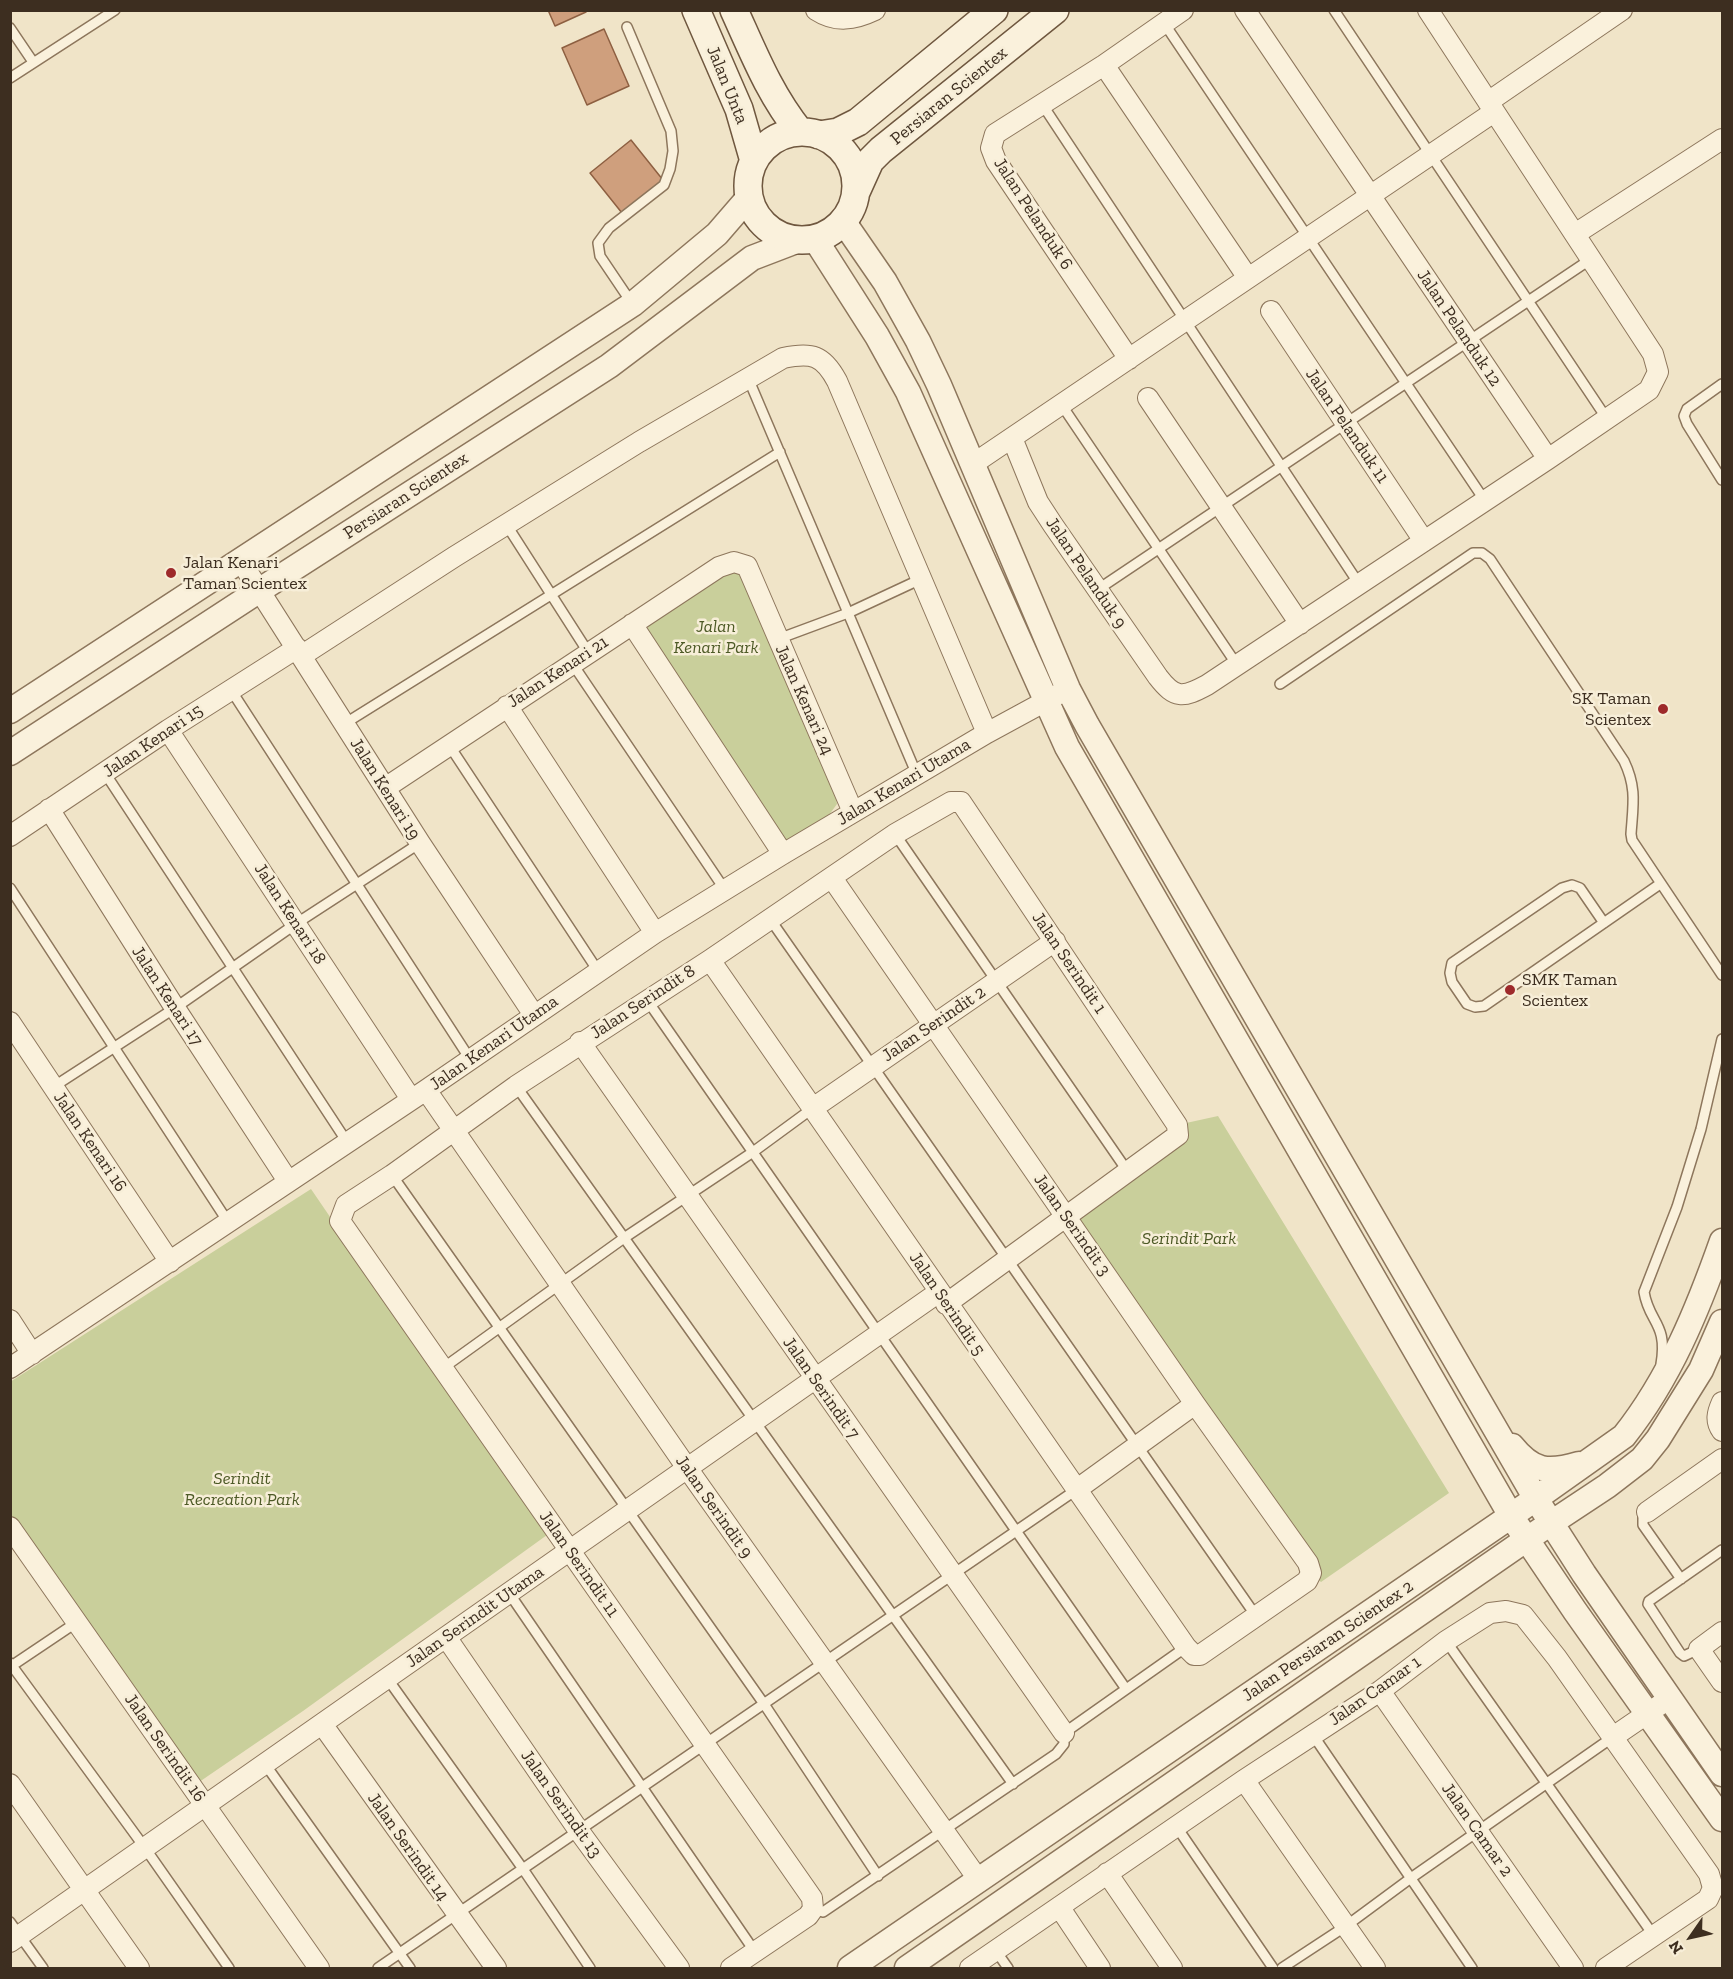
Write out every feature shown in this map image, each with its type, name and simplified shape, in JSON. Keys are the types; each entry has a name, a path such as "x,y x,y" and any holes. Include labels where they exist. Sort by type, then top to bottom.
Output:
{"main road":[{"name":"Jalan Unta","path":"696,10 739,109 754,160"},
{"name":"Jalan Unta","path":"735,10 761,72 781,109 809,134"},
{"name":"Persiaran Scientex","path":"809,134 838,132 858,122 994,10"},
{"name":"Persiaran Scientex","path":"856,192 870,160 1055,10"},
{"path":"809,134 837,146 848,158 854,174 856,192 852,207 843,221 831,232 807,240 783,237 768,229 756,215 749,197 748,178 754,160 765,146 781,136 809,134"}],"street":[{"path":"816,10 825,16 839,20 852,20 875,10"},
{"name":"Jalan Pelanduk 6","path":"1129,359 996,161 991,148 995,134 1104,65 1183,10"},
{"name":"Jalan Pelanduk 12","path":"1245,10 1548,459"},
{"path":"1238,665 1649,390 1658,372 1653,354 1428,10"},
{"path":"967,524 961,482 962,475 973,464 1432,154 1491,107 1622,10"},
{"path":"1104,65 1248,278"},
{"path":"1575,234 1722,139"},
{"name":"Persiaran Scientex","path":"10,711 633,304 717,234 749,197"},
{"path":"843,221 885,282 918,341 939,385 1068,689 1087,726 1536,1499 1722,1774"},
{"path":"807,240 877,336 903,383 1073,758 1511,1516 1722,1819"},
{"name":"Persiaran Scientex","path":"10,753 609,366 752,258 807,240"},
{"name":"Jalan Pelanduk 11","path":"1271,311 1424,541"},
{"name":"Jalan Kenari 15","path":"10,836 231,690 299,652 639,442 748,378 783,358 796,355 823,360"},
{"name":"Jalan Kenari Utama","path":"823,360 828,364 837,381 987,733"},
{"path":"1148,398 1300,624"},
{"name":"Jalan Pelanduk 9","path":"1012,438 1038,502 1168,691 1180,694 1192,693 1238,665"},
{"name":"Jalan Kenari 19","path":"240,560 420,843 534,1015"},
{"name":"Jalan Kenari 21","path":"385,788 580,657 719,567 734,562"},
{"name":"Jalan Kenari 24","path":"734,562 747,566 853,812"},
{"path":"632,624 783,854"},
{"name":"Jalan Kenari Utama","path":"10,1368 655,933 853,812 987,733 1068,689"},
{"path":"507,706 655,933"},
{"name":"Jalan Kenari 18","path":"168,730 297,923 418,1094 454,1131"},
{"name":"Jalan Serindit 8","path":"340,1221 346,1205 580,1042 710,960 895,834 951,802 961,802"},
{"name":"Jalan Serindit 1","path":"961,802 1177,1125"},
{"name":"Jalan Kenari 17","path":"49,810 288,1181"},
{"name":"Jalan Serindit 3","path":"832,878 1195,1404 1308,1563 1311,1573 1307,1581 1256,1616"},
{"name":"Jalan Serindit 2","path":"813,1108 872,1065 1055,941"},
{"name":"Jalan Serindit 5","path":"710,960 1186,1647"},
{"name":"Jalan Kenari 16","path":"10,1022 170,1262"},
{"name":"Jalan Serindit 7","path":"580,1042 1064,1733"},
{"name":"Jalan Serindit Utama","path":"14,1933 84,1890 145,1848 879,1334 1008,1260 1065,1216 1172,1141 1178,1135 1177,1125"},
{"name":"Jalan Serindit 9","path":"454,1131 687,1468 978,1879"},
{"name":"Jalan Serindit 11","path":"340,1221 812,1898 813,1909"},
{"name":"Jalan Persiaran Scientex 2","path":"850,1968 1536,1499 1624,1436 1675,1356 1722,1241"},
{"path":"10,1320 32,1354"},
{"name":"Jalan Persiaran Scientex 2","path":"915,1966 1527,1539 1607,1486 1642,1459 1658,1439 1701,1370 1722,1322"},
{"path":"1076,1490 1195,1404"},
{"path":"1486,1414 1519,1454 1542,1470 1559,1470 1590,1461"},
{"path":"1647,1512 1722,1459"},
{"name":"Jalan Serindit 16","path":"10,1527 319,1968"},
{"name":"Jalan Camar 1","path":"970,1968 1244,1779 1380,1691 1446,1641 1490,1613 1506,1611 1523,1615 1557,1658 1709,1874 1713,1888 1707,1899 1654,1936"},
{"path":"1186,1647 1194,1655 1200,1655 1256,1616"},
{"path":"1722,1632 1700,1649 1722,1682"},
{"name":"Jalan Serindit 13","path":"446,1637 579,1831 679,1968"},
{"name":"Jalan Camar 2","path":"1380,1691 1573,1968"},
{"path":"1613,1737 1670,1698"},
{"name":"Jalan Serindit 14","path":"322,1724 496,1968"},
{"path":"1244,1779 1375,1968"},
{"path":"10,1784 139,1968"},
{"path":"1107,1873 1172,1968"},
{"path":"1060,1908 1100,1968"},
{"path":"731,1968 808,1916 813,1909"},
{"path":"899,1935 915,1966"},
{"path":"1606,1968 1654,1936"}],"lane":[{"path":"10,78 115,10"},
{"path":"1334,10 1607,419"},
{"path":"1164,23 1485,501"},
{"path":"627,27 671,131 673,151 664,185 609,228 598,243 600,256 633,304"},
{"path":"10,28 33,62"},
{"path":"1042,104 1359,584"},
{"path":"1097,590 1591,259"},
{"path":"748,378 917,775"},
{"path":"1722,384 1687,409 1684,416 1722,480"},
{"path":"1061,404 1238,665"},
{"path":"344,724 780,452"},
{"path":"506,524 552,594 580,657 725,890"},
{"path":"1280,684 1473,553 1482,553 1490,560 1624,761 1632,777 1634,791 1632,840 1722,975"},
{"path":"778,639 848,614 921,579"},
{"path":"231,690 471,1059"},
{"path":"448,745 598,971"},
{"path":"105,774 347,1142"},
{"path":"895,834 1128,1172"},
{"path":"53,1087 420,843"},
{"path":"1604,923 1580,888 1572,885 1562,888 1452,963 1450,973 1452,982 1467,1004 1475,1007 1484,1006 1604,923 1660,884"},
{"path":"10,888 228,1222"},
{"path":"770,919 1256,1616"},
{"path":"647,1000 1126,1689"},
{"path":"1649,1400 1660,1369 1664,1347 1662,1332 1644,1292 1677,1207 1701,1129 1722,1039"},
{"path":"516,1086 1013,1784"},
{"path":"443,1368 624,1238 753,1152 813,1108"},
{"path":"392,1175 764,1704 878,1876"},
{"path":"378,1968 1076,1490"},
{"path":"1647,1512 1643,1517 1643,1525 1681,1579"},
{"path":"1700,1649 1684,1656 1680,1653 1648,1604 1649,1601 1722,1550"},
{"path":"509,1593 755,1952"},
{"path":"77,1622 11,1665 230,1968"},
{"path":"1446,1641 1654,1936"},
{"path":"813,1909 824,1912 1056,1754 1064,1744 1064,1733 1186,1647"},
{"path":"387,1678 523,1869 590,1968"},
{"path":"1313,1735 1472,1968"},
{"path":"1282,1968 1346,1926 1613,1737"},
{"path":"265,1764 410,1968"},
{"path":"1176,1826 1273,1968"},
{"path":"14,1933 43,1968"},
{"path":"996,1951 1008,1968"}],"green space":[{"name":"Jalan Kenari Park","path":"734,562 757,597 814,738 813,748 825,760 834,780 837,804 821,826 785,841 649,632 644,616"},
{"name":"Serindit Park","path":"1218,1116 1449,1493 1321,1582 1311,1573 1065,1216 1177,1125"},
{"name":"Serindit Recreation Park","path":"311,1189 547,1535 303,1711 186,1791 11,1533 10,1382"}],"building":[{"path":"548,10 586,10 586,12 555,26"},
{"path":"604,29 629,86 587,105 562,48"},
{"path":"631,140 663,180 622,213 590,173"}],"place":[{"name":"Jalan Kenari Taman Scientex","path":"171,573"},
{"name":"SK Taman Scientex","path":"1663,709"},
{"name":"SMK Taman Scientex","path":"1510,990"}]}
